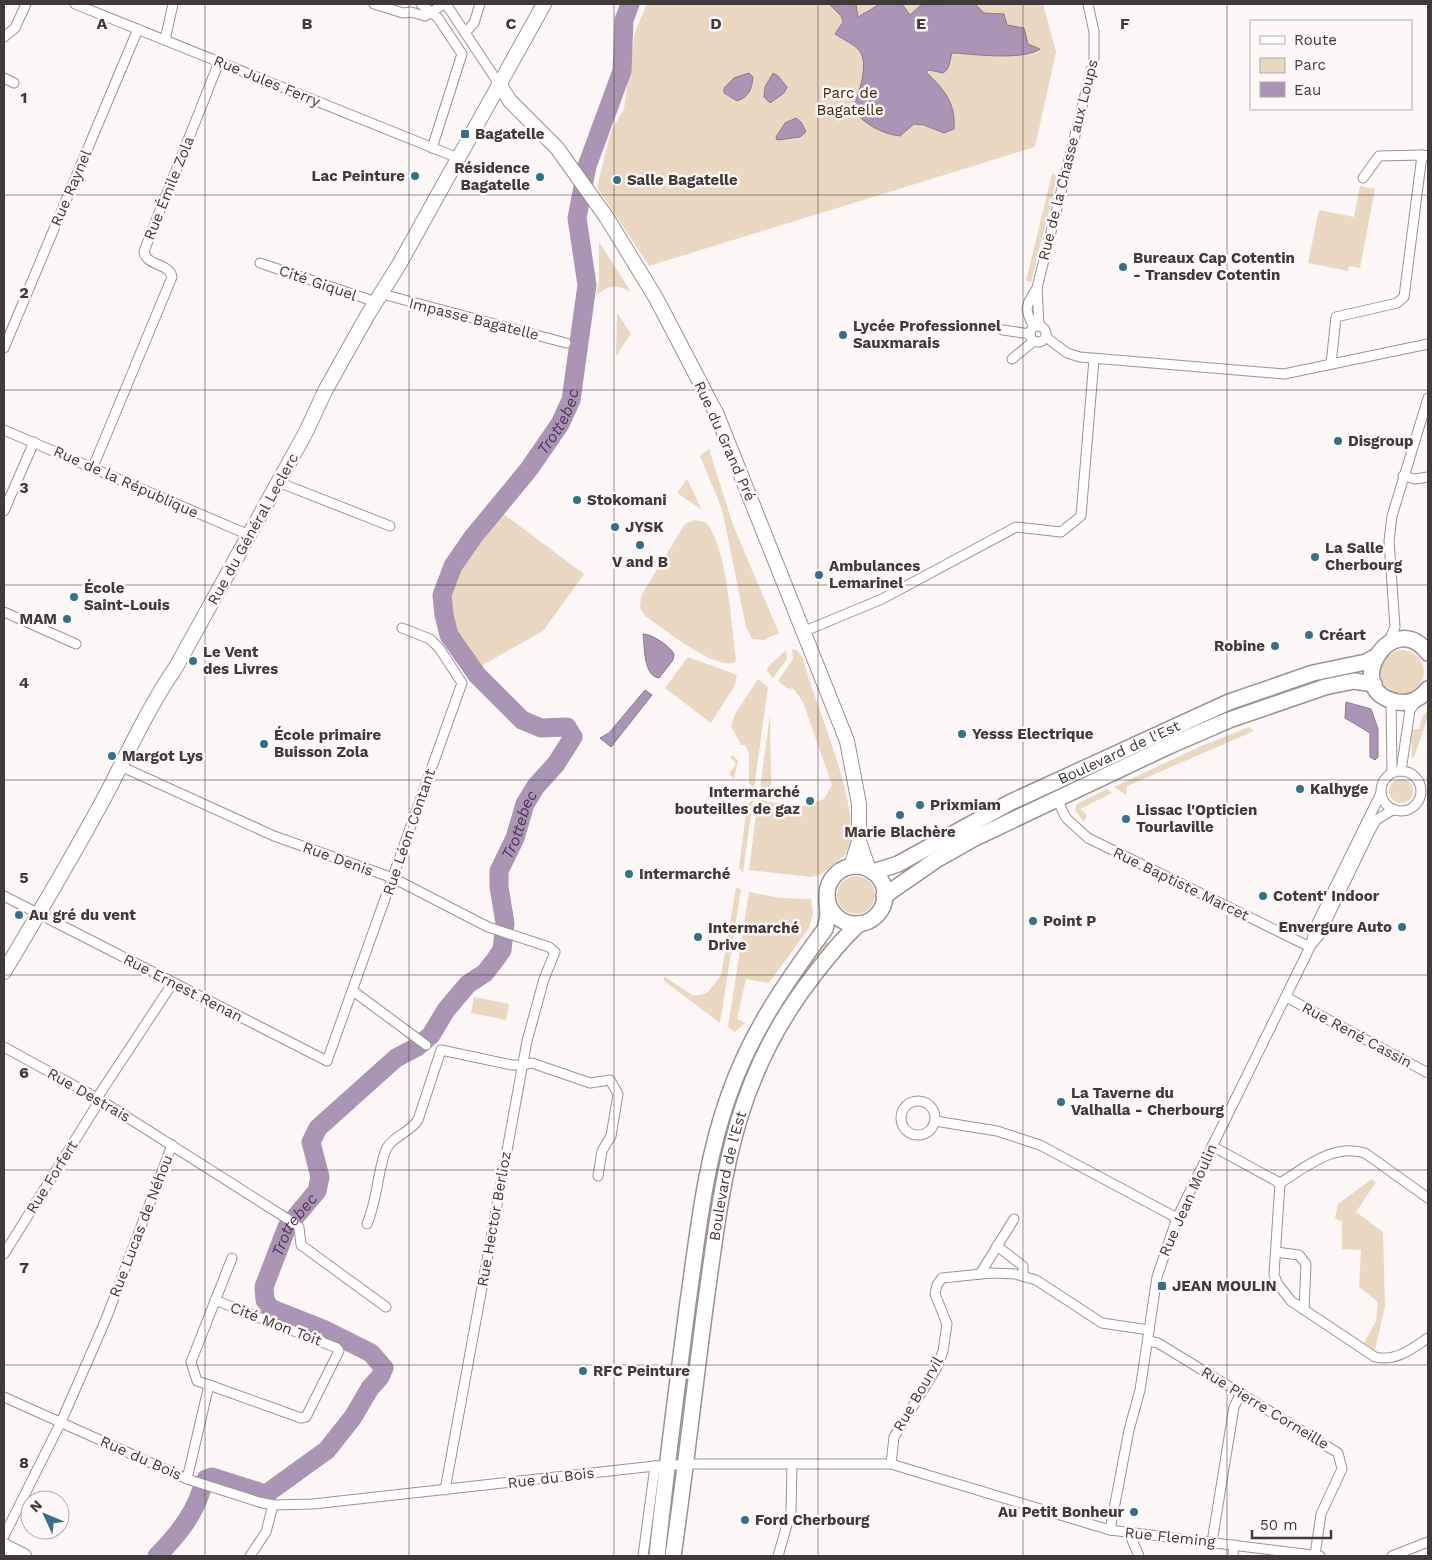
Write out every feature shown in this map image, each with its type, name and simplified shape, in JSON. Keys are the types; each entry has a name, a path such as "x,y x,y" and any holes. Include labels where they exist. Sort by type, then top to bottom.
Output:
{"main road":[{"name":"Rue du Général Leclerc","path":"4,972 40,914 156,696 176,667 249,536 326,391 544,4"},
{"name":"Rue du Grand Pré","path":"499,84 510,101 541,130 573,170 607,218 656,298 717,415 805,631 847,741 859,804 860,841 871,871"},
{"path":"1421,645 1398,640 1388,644 1375,657 1372,666 1374,684 1378,691 1391,700 1410,702 1424,694"},
{"name":"Boulevard de l'Est","path":"871,871 898,864 1011,802 1230,702 1313,673 1366,662 1375,657"},
{"name":"Boulevard de l'Est","path":"884,896 952,850 1169,746 1282,701 1354,681 1374,684"},
{"name":"Rue du Grand Pré","path":"851,867 860,841"},
{"path":"851,867 871,871 882,883 884,896 880,911 874,917 859,924 847,922 836,916 828,899 831,881 839,872 851,867"},
{"name":"Boulevard de l'Est","path":"657,1556 661,1466 705,1188 728,1095 745,1056 774,999 825,929 828,916 828,899"},
{"name":"Boulevard de l'Est","path":"673,1556 720,1203 734,1131 762,1057 790,1008 840,942 859,924"},
{"path":"4,1546 24,1556"}],"street":[{"path":"4,37 15,28 26,4"},
{"name":"Rue Jules Ferry","path":"75,4 458,158"},
{"path":"165,40 172,4"},
{"path":"374,4 403,13 410,12 426,16 445,4 499,84"},
{"path":"421,4 432,12 462,54 432,148"},
{"path":"465,33 474,23 480,4"},
{"name":"Rue de la Chasse aux Loups","path":"1088,4 1094,32 1094,59 1072,156 1037,288 1026,306 1027,315 1034,332 1045,330 1046,337 1068,353 1094,359 1284,374 1428,344"},
{"name":"Rue Raynel","path":"4,348 138,29"},
{"name":"Rue Émile Zola","path":"93,467 172,277 170,271 147,258 144,251 218,62"},
{"path":"4,78 14,83"},
{"path":"1330,364 1336,317 1397,303 1404,296 1425,156 1379,156 1363,178"},
{"name":"Cité Giquel","path":"260,263 379,298"},
{"name":"Impasse Bagatelle","path":"379,298 566,343"},
{"path":"1003,330 1034,332 1042,341 1046,337"},
{"path":"1012,359 1034,332"},
{"path":"805,631 882,598 1016,527 1061,532 1081,516 1094,359"},
{"path":"1388,644 1395,627 1389,541 1403,476 1428,398"},
{"name":"Rue de la République","path":"4,430 249,536"},
{"path":"4,511 34,442"},
{"path":"1403,476 1415,479 1428,477"},
{"path":"278,482 390,526"},
{"path":"4,612 76,644"},
{"path":"1395,627 1421,645"},
{"name":"Rue Léon Contant","path":"326,1061 353,991 462,683 439,648 430,639 402,628"},
{"name":"Rue Jean Moulin","path":"1397,772 1410,710 1424,694"},
{"name":"Rue Jean Moulin","path":"1391,700 1397,772"},
{"name":"Rue Denis","path":"120,766 274,836 393,878 496,931 549,947 556,952"},
{"name":"Rue Jean Moulin","path":"1110,1530 1148,1341 1159,1267 1177,1218 1310,948 1320,934 1376,820 1394,809 1410,808 1415,804 1420,794 1417,779 1411,774 1397,772 1384,780 1381,793 1316,924 1310,948"},
{"path":"1381,793 1386,804 1394,809"},
{"name":"Rue Baptiste Marcet","path":"1057,799 1066,818 1088,838 1310,948"},
{"name":"Rue Ernest Renan","path":"4,896 172,984 326,1061"},
{"name":"Rue Hector Berlioz","path":"445,1490 522,1066 542,984 556,952"},
{"name":"Rue Forfert","path":"4,1254 172,984"},
{"path":"353,991 423,1042"},
{"name":"Rue René Cassin","path":"1286,997 1428,1073"},
{"name":"Rue Destrais","path":"4,1047 99,1099 172,1145"},
{"path":"367,1224 373,1211 385,1152 395,1139 414,1126 418,1120 441,1050 522,1066 532,1063 590,1083 610,1080 618,1094 611,1136 602,1151 598,1176"},
{"path":"918,1100 930,1105 936,1121 927,1134 913,1135 902,1125 901,1114 907,1104 918,1100"},
{"path":"936,1121 997,1131 1040,1145 1177,1218"},
{"name":"Rue Lucas de Néhou","path":"4,1536 61,1422 106,1319 172,1145 298,1227 301,1245 386,1307"},
{"path":"1212,1146 1280,1183"},
{"path":"1280,1183 1330,1154 1343,1150 1355,1150 1365,1153 1428,1198"},
{"path":"1280,1183 1274,1274 1277,1284 1291,1301 1375,1357 1384,1360 1404,1353 1428,1338"},
{"path":"980,1274 1014,1219"},
{"path":"997,1246 1018,1260 1023,1266 1023,1276"},
{"path":"1276,1252 1299,1255 1306,1264 1304,1310"},
{"name":"Cité Mon Toit","path":"215,1300 337,1348 339,1351 306,1417 301,1418 197,1381 191,1362 215,1300 232,1258"},
{"name":"Rue Bourvil","path":"891,1464 894,1437 937,1367 943,1351 947,1324 935,1294 937,1285 942,1278 980,1274 1023,1276 1036,1280 1102,1322 1149,1330"},
{"name":"Rue Pierre Corneille","path":"1148,1341 1158,1343 1332,1448 1340,1458 1342,1469 1321,1514 1318,1556"},
{"path":"187,1479 209,1385"},
{"path":"1212,1542 1234,1407 1241,1393"},
{"name":"Rue du Bois","path":"4,1397 187,1479 273,1505 313,1504 661,1466 891,1464 1110,1530"},
{"path":"778,1556 791,1511 792,1465"},
{"path":"643,1556 661,1466"},
{"path":"250,1556 266,1532 273,1505"},
{"name":"Rue Fleming","path":"1110,1530 1318,1556"},
{"path":"1129,1533 1139,1556"},
{"path":"1392,1556 1428,1542"},
{"path":"1233,1556 1234,1545"}],"green space":[{"name":"Parc de Bagatelle","path":"647,4 1043,4 1056,52 1035,147 649,266 597,187 611,131 624,109 635,32"},
{"path":"1052,174 1058,175 1031,282 1026,281"},
{"path":"1360,186 1375,189 1360,268 1349,266 1348,271 1308,263 1319,210 1354,217"},
{"path":"599,242 631,292 613,287 596,296 599,281"},
{"path":"617,315 631,334 616,356"},
{"path":"709,449 733,525 779,633 764,640 752,639 746,627 722,509 700,456"},
{"path":"687,479 702,510 677,493"},
{"path":"501,512 584,574 543,631 479,667 454,628 450,611 451,595 461,565 470,550"},
{"path":"694,520 706,522 719,550 724,568 730,608 736,660 734,663 724,663 712,659 688,646 645,616 640,608 641,596 685,524"},
{"path":"792,649 798,651 803,658 836,758 850,814 851,837 846,854 820,875 811,877 749,870 758,799 798,808 824,799 832,785 803,702 794,689 787,688 778,681 793,659"},
{"path":"786,650 787,659 773,678 767,671 768,667"},
{"path":"1402,650 1414,654 1420,660 1424,672 1420,684 1414,690 1402,694 1390,690 1384,684 1380,672 1384,660 1390,654"},
{"path":"688,657 737,676 734,687 711,723 665,688"},
{"path":"1336,674 1337,676 1284,694 906,873 904,869 969,830 1218,712 1282,689"},
{"path":"758,679 768,687 754,788 749,783 749,754 745,745 741,745 731,726 735,714"},
{"path":"1428,710 1428,717 1412,758 1411,729 1419,729 1422,717"},
{"path":"770,714 771,785 766,791 760,790"},
{"path":"1249,727 1254,731 1127,786 1126,795 1114,787 1199,747"},
{"path":"733,755 738,761 734,778 729,774 736,763 730,758"},
{"path":"1401,779 1406,780 1412,786 1412,796 1406,802 1401,803 1396,802 1390,796 1389,791 1390,786 1396,780"},
{"path":"1107,789 1112,793 1080,809 1087,815 1084,822 1075,810 1077,804"},
{"path":"753,799 743,873 739,868 747,805"},
{"path":"856,876 869,882 875,895 869,908 856,914 843,908 837,895 843,882"},
{"path":"736,888 741,889 720,1023 663,980 665,977 692,995 701,995 708,992 721,975"},
{"path":"749,892 780,898 811,899 813,913 809,928 769,983 746,979 737,1019 745,1023 735,1032 728,1027"},
{"path":"824,940 829,944 817,956 786,1002 747,1077 683,1440 680,1440 704,1243 715,1176 728,1118 740,1081 756,1046 783,999"},
{"path":"474,997 509,1004 506,1020 471,1013"},
{"path":"1372,1179 1376,1182 1356,1212 1383,1232 1385,1306 1375,1350 1364,1343 1376,1321 1378,1302 1359,1287 1361,1250 1342,1249 1342,1221 1335,1219 1338,1204"}],"water":[{"path":"829,4 859,4 856,5 858,17 880,4 902,4 910,15 921,5 975,4 984,13 1004,14 1007,25 1024,28 1028,44 1040,49 1032,53 1010,56 952,53 949,67 946,71 943,73 929,70 926,72 948,97 953,112 954,129 944,133 924,125 914,124 900,136 893,135 867,123 853,109 862,78 862,55 853,45 835,34 843,22 841,16"},
{"path":"749,73 753,77 753,81 751,89 744,97 737,101 724,93 724,88 734,78"},
{"path":"773,73 787,87 784,93 770,103 764,97 765,87"},
{"path":"796,118 801,122 806,132 800,137 777,140 776,137 785,123"},
{"path":"643,634 660,641 674,654 673,660 659,678 654,676 647,667"},
{"path":"645,690 652,695 611,747 600,738 609,733"},
{"path":"1346,702 1371,709 1378,729 1378,757 1375,760 1370,757 1370,733 1345,718"}],"waterway":[{"name":"Trottebec","path":"206,1479 212,1477 266,1494 327,1450 353,1417 370,1388 380,1377 384,1368 371,1353 323,1329 270,1308 265,1300 264,1287 287,1227 317,1191 320,1177 311,1142 318,1128 396,1058 417,1047 431,1035 446,1010 468,984 485,973 502,950 505,923 499,887 499,871 515,838 525,804 536,786 556,764 573,737 567,727 541,728 522,720 477,675 449,635 442,595 453,566 473,537 529,469 560,424 571,400 587,285 577,218 587,166 622,71 624,20 630,4"},
{"name":"Trottebec","path":"157,1556 183,1526 198,1501 201,1491"}],"place":[{"name":"Bagatelle","path":"465,134"},
{"name":"Lac Peinture","path":"415,176"},
{"name":"Résidence Bagatelle","path":"540,177"},
{"name":"Salle Bagatelle","path":"617,180"},
{"name":"Bureaux Cap Cotentin - Transdev Cotentin","path":"1123,267"},
{"name":"Lycée Professionnel Sauxmarais","path":"843,335"},
{"name":"Disgroup","path":"1338,441"},
{"name":"Stokomani","path":"577,500"},
{"name":"JYSK","path":"615,527"},
{"name":"V and B","path":"640,545"},
{"name":"La Salle Cherbourg","path":"1315,557"},
{"name":"Ambulances Lemarinel","path":"819,575"},
{"name":"École Saint-Louis","path":"74,597"},
{"name":"MAM","path":"67,619"},
{"name":"Créart","path":"1309,635"},
{"name":"Robine","path":"1275,646"},
{"name":"Le Vent des Livres","path":"193,661"},
{"name":"Yesss Electrique","path":"962,734"},
{"name":"École primaire Buisson Zola","path":"264,744"},
{"name":"Margot Lys","path":"112,756"},
{"name":"Kalhyge","path":"1300,789"},
{"name":"Intermarché bouteilles de gaz","path":"810,801"},
{"name":"Prixmiam","path":"920,805"},
{"name":"Marie Blachère","path":"900,815"},
{"name":"Lissac l'Opticien Tourlaville","path":"1126,819"},
{"name":"Intermarché","path":"629,874"},
{"name":"Cotent' Indoor","path":"1263,896"},
{"name":"Au gré du vent","path":"19,915"},
{"name":"Point P","path":"1033,921"},
{"name":"Envergure Auto","path":"1402,927"},
{"name":"Intermarché Drive","path":"698,937"},
{"name":"La Taverne du Valhalla - Cherbourg","path":"1061,1102"},
{"name":"JEAN MOULIN","path":"1162,1286"},
{"name":"RFC Peinture","path":"583,1371"},
{"name":"Au Petit Bonheur","path":"1134,1512"},
{"name":"Ford Cherbourg","path":"745,1520"}]}
